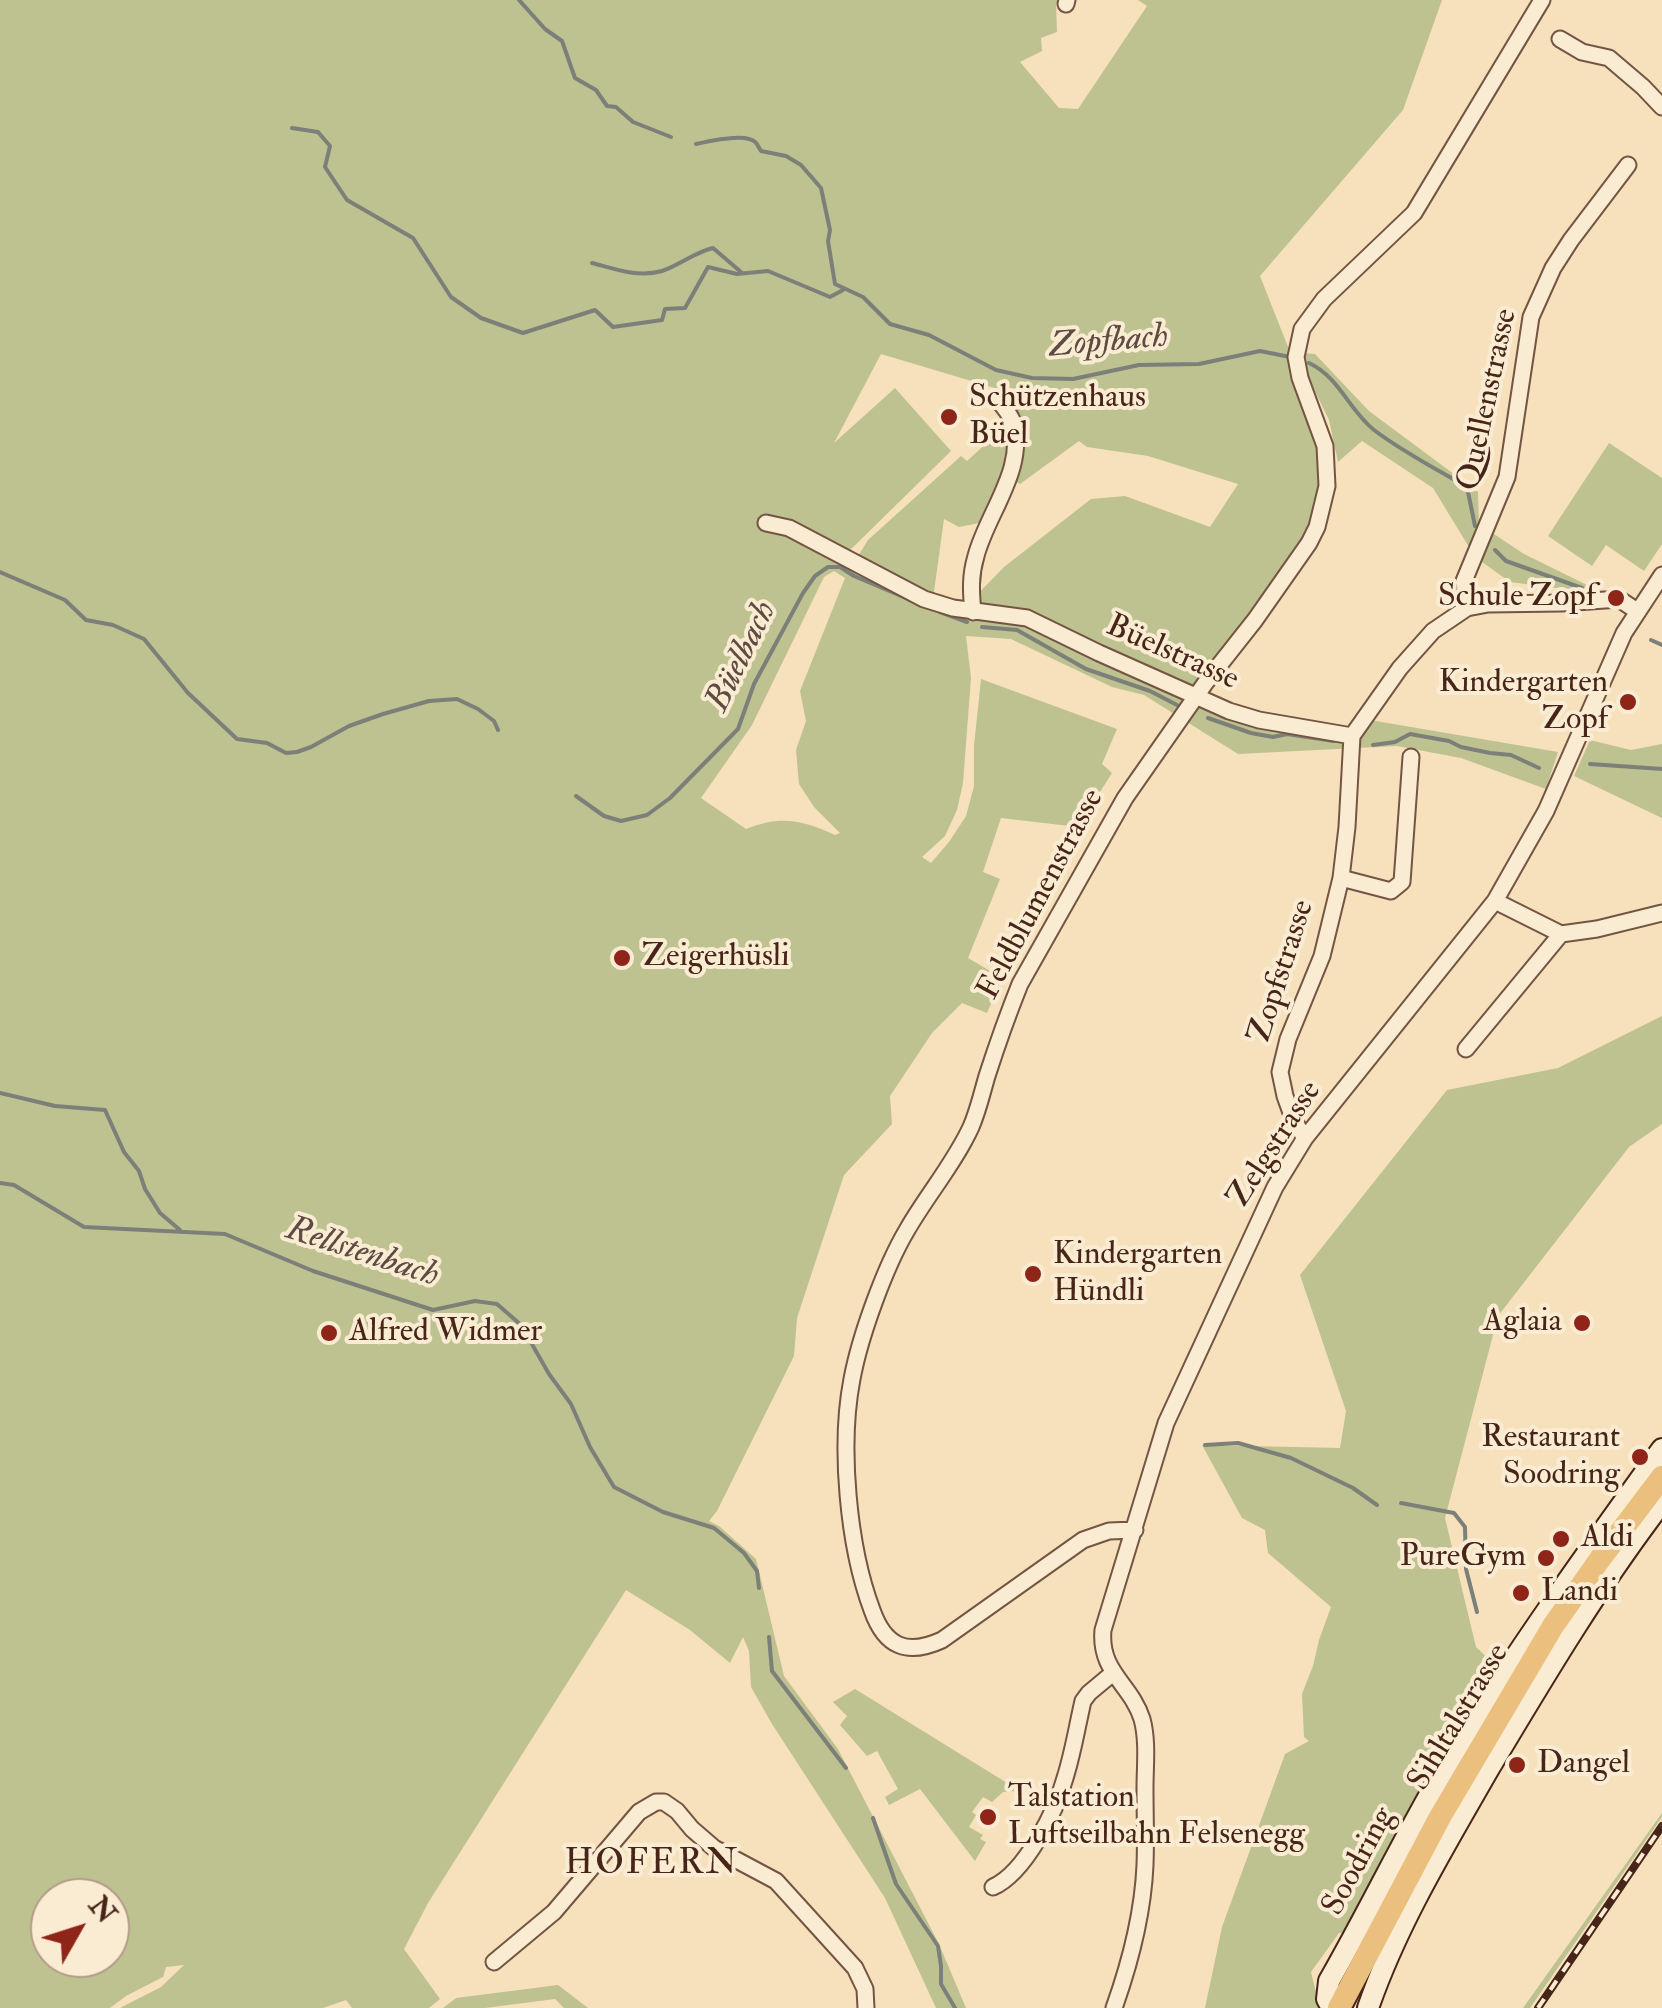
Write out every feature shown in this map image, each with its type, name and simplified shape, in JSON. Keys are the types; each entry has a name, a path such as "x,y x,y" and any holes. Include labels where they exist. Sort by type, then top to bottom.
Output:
{"main road":[{"name":"Sihltalstrasse","path":"1337,2004 1440,1816 1523,1676 1590,1573 1662,1478"}],"street":[{"name":"Feldblumenstrasse","path":"1134,1530 1109,1531 1083,1540 942,1640 925,1648 899,1646 877,1624 854,1540 845,1446 852,1379 881,1286 906,1231 972,1125 1020,984 1124,798 1309,543 1327,486 1326,446 1300,378 1296,357 1302,328 1324,299 1414,212 1542,0"},
{"path":"1560,39 1582,52 1608,58 1662,107"},
{"name":"Quellenstrasse","path":"1468,608 1464,581 1508,477 1531,317 1553,268 1628,165"},
{"path":"974,612 970,584 975,557 1012,471 1016,448 1012,418 998,400"},
{"name":"Büelstrasse","path":"766,523 789,528 924,599 974,612 1027,618 1196,698 1259,720 1352,736"},
{"name":"Zelgstrasse","path":"1112,1673 1102,1649 1104,1630 1166,1423 1256,1224 1306,1138 1495,901 1546,811 1637,611 1662,575"},
{"path":"1352,736 1429,634 1468,608 1619,600 1637,611"},
{"name":"Zopfstrasse","path":"1306,1138 1294,1122 1280,1072 1288,1039 1322,956 1341,878 1352,736"},
{"name":"Zopfstrasse","path":"1341,878 1390,891 1402,882 1410,758"},
{"path":"1495,901 1561,934 1597,930 1662,913"},
{"path":"1466,1049 1561,934"},
{"name":"Soodring","path":"1337,2004 1328,1998 1329,1981 1452,1758 1544,1612 1662,1449"},
{"name":"Soodring","path":"1367,2008 1410,1910 1443,1848 1564,1644 1662,1502"},
{"path":"993,1887 1007,1880 1033,1846 1064,1782 1083,1701 1112,1673 1136,1707 1145,1744 1144,1870 1128,1970 1114,2008"},
{"path":"494,1962 554,1912 639,1812 664,1802 714,1848 776,1881 855,1968 866,2008"}],"green space":[{"path":"0,0 1058,0 1057,32 1041,38 1042,51 1020,62 1059,108 1078,109 1147,6 1138,0 1442,0 1403,110 1260,276 1290,352 1315,354 1369,411 1478,492 1479,524 1524,554 1589,586 1578,591 1510,582 1475,557 1433,488 1362,441 1338,462 1329,420 1313,387 1299,389 1321,457 1321,486 1312,522 1240,630 1184,698 1248,725 1352,736 1364,719 1558,752 1546,789 1461,758 1397,746 1238,754 1144,695 1112,687 1011,639 966,636 971,678 963,783 957,810 945,836 922,857 931,863 966,816 974,786 981,679 1117,729 1102,764 1112,773 1078,827 1001,818 983,872 1000,879 968,958 1002,978 987,1013 962,1003 932,1033 890,1096 892,1124 844,1175 797,1318 794,1356 709,1521 756,1559 784,1676 838,1749 939,1944 966,2008 936,2008 885,1898 751,1687 749,1651 743,1637 730,1663 690,1630 626,1590 428,1903 404,1949 440,1999 429,2008 352,2008 346,2000 323,2008 120,2008 161,1987 184,1965 166,1967 163,1977 110,2008 0,2008","holes":["881,354 998,389 1015,417 967,461 961,456 868,540 852,566 840,560 951,451 895,388 834,443","1079,441 1087,447 1148,456 1238,484 1210,527 1125,496 1091,499 1004,567 967,605 933,599 944,519 959,527 979,523 987,516 1004,476 1020,484","834,571 845,578 800,691 806,721 796,750 799,784 814,807 840,833 835,835 791,821 746,829 701,798 752,725 824,577"]},
{"path":"1609,443 1662,478 1662,544 1644,571 1606,545 1592,566 1548,536"},
{"path":"1590,740 1631,750 1662,744 1662,818 1574,776"},
{"path":"1662,1016 1662,1124 1629,1147 1498,1316 1445,1518 1476,1647 1499,1669 1438,1754 1414,1809 1348,1932 1339,1933 1311,1972 1320,2008 1205,2008 1222,1927 1285,1754 1309,1741 1304,1737 1302,1694 1331,1607 1268,1553 1265,1530 1242,1518 1202,1445 1340,1448 1346,1411 1300,1275 1447,1090 1558,1068"},
{"path":"855,1689 1020,1791 1003,1792 992,1802 983,1797 972,1812 976,1815 969,1827 983,1835 980,1839 986,1842 975,1861 920,1789 889,1805 885,1797 898,1789 877,1751 867,1756 840,1725 847,1716 833,1702"},
{"path":"1662,1813 1530,2008 1523,2008"},
{"path":"558,1985 588,2008 564,2008 555,1999 485,2008 443,2008 456,1998"}],"waterway":[{"name":"Zopfbach","path":"519,0 545,29 562,41 575,78 596,90 607,106 616,107 633,122 671,137"},
{"path":"292,128 318,132 330,146 325,167 347,200 413,238 451,297 481,318 523,333 595,310 613,327 662,320 665,309 685,308 708,267 737,274 768,271 830,297 843,290"},
{"name":"Zopfbach","path":"696,144 744,138 754,141 761,151 786,156 801,165 821,188 835,284 863,297 890,324 929,335 996,370 1032,378 1073,379 1139,365 1199,364 1260,351 1290,357"},
{"path":"592,263 627,272 653,273 713,248 741,272"},
{"name":"Zopfbach","path":"1309,363 1336,385 1374,430 1467,487 1475,526"},
{"name":"Zopfbach","path":"1495,550 1506,561 1582,588"},
{"name":"Büelbach","path":"576,796 604,816 621,821 647,815 670,798 738,729 754,684 803,593 815,576 828,567 840,567 913,601"},
{"path":"0,572 65,600 86,620 113,625 144,639 188,693 237,739 267,743 286,753 297,752 383,714 429,701 457,699 494,721 498,730"},
{"name":"Büelbach","path":"940,612 967,622"},
{"name":"Büelbach","path":"982,627 1017,630 1086,669 1150,691 1177,705"},
{"name":"Zopfbach","path":"1651,640 1662,645"},
{"name":"Büelbach","path":"1208,718 1251,733 1334,741"},
{"name":"Büelbach","path":"1373,745 1395,742 1410,734 1511,755 1539,768"},
{"name":"Büelbach","path":"1590,764 1662,769"},
{"path":"0,1093 55,1106 105,1110 145,1189 160,1213 180,1230"},
{"name":"Rellstenbach","path":"0,1183 14,1185 84,1227 225,1234 313,1271 433,1310 475,1301 497,1304 521,1325 571,1404 614,1487 663,1512 714,1528 744,1553 757,1571 759,1588"},
{"path":"1205,1445 1238,1443 1291,1458 1353,1488 1377,1505"},
{"path":"1401,1503 1454,1513 1465,1527 1466,1569 1477,1612"},
{"name":"Rellstenbach","path":"769,1637 772,1671 846,1768"},
{"name":"Rellstenbach","path":"873,1818 896,1884 938,1946 941,1984 955,2008"}],"railway":[{"path":"1538,2008 1662,1826"}],"place":[{"name":"Schützenhaus Büel","path":"949,417"},
{"name":"Schule Zopf","path":"1616,598"},
{"name":"Kindergarten Zopf","path":"1628,702"},
{"name":"Zeigerhüsli","path":"622,958"},
{"name":"Kindergarten Hündli","path":"1033,1274"},
{"name":"Aglaia","path":"1582,1323"},
{"name":"Alfred Widmer","path":"329,1333"},
{"name":"Restaurant Soodring","path":"1640,1457"},
{"name":"Aldi","path":"1561,1539"},
{"name":"PureGym","path":"1546,1558"},
{"name":"Landi","path":"1521,1593"},
{"name":"Dangel","path":"1517,1765"},
{"name":"Talstation Luftseilbahn Felsenegg","path":"988,1817"}],"district":[{"name":"HOFERN","path":"652,1865"}]}
